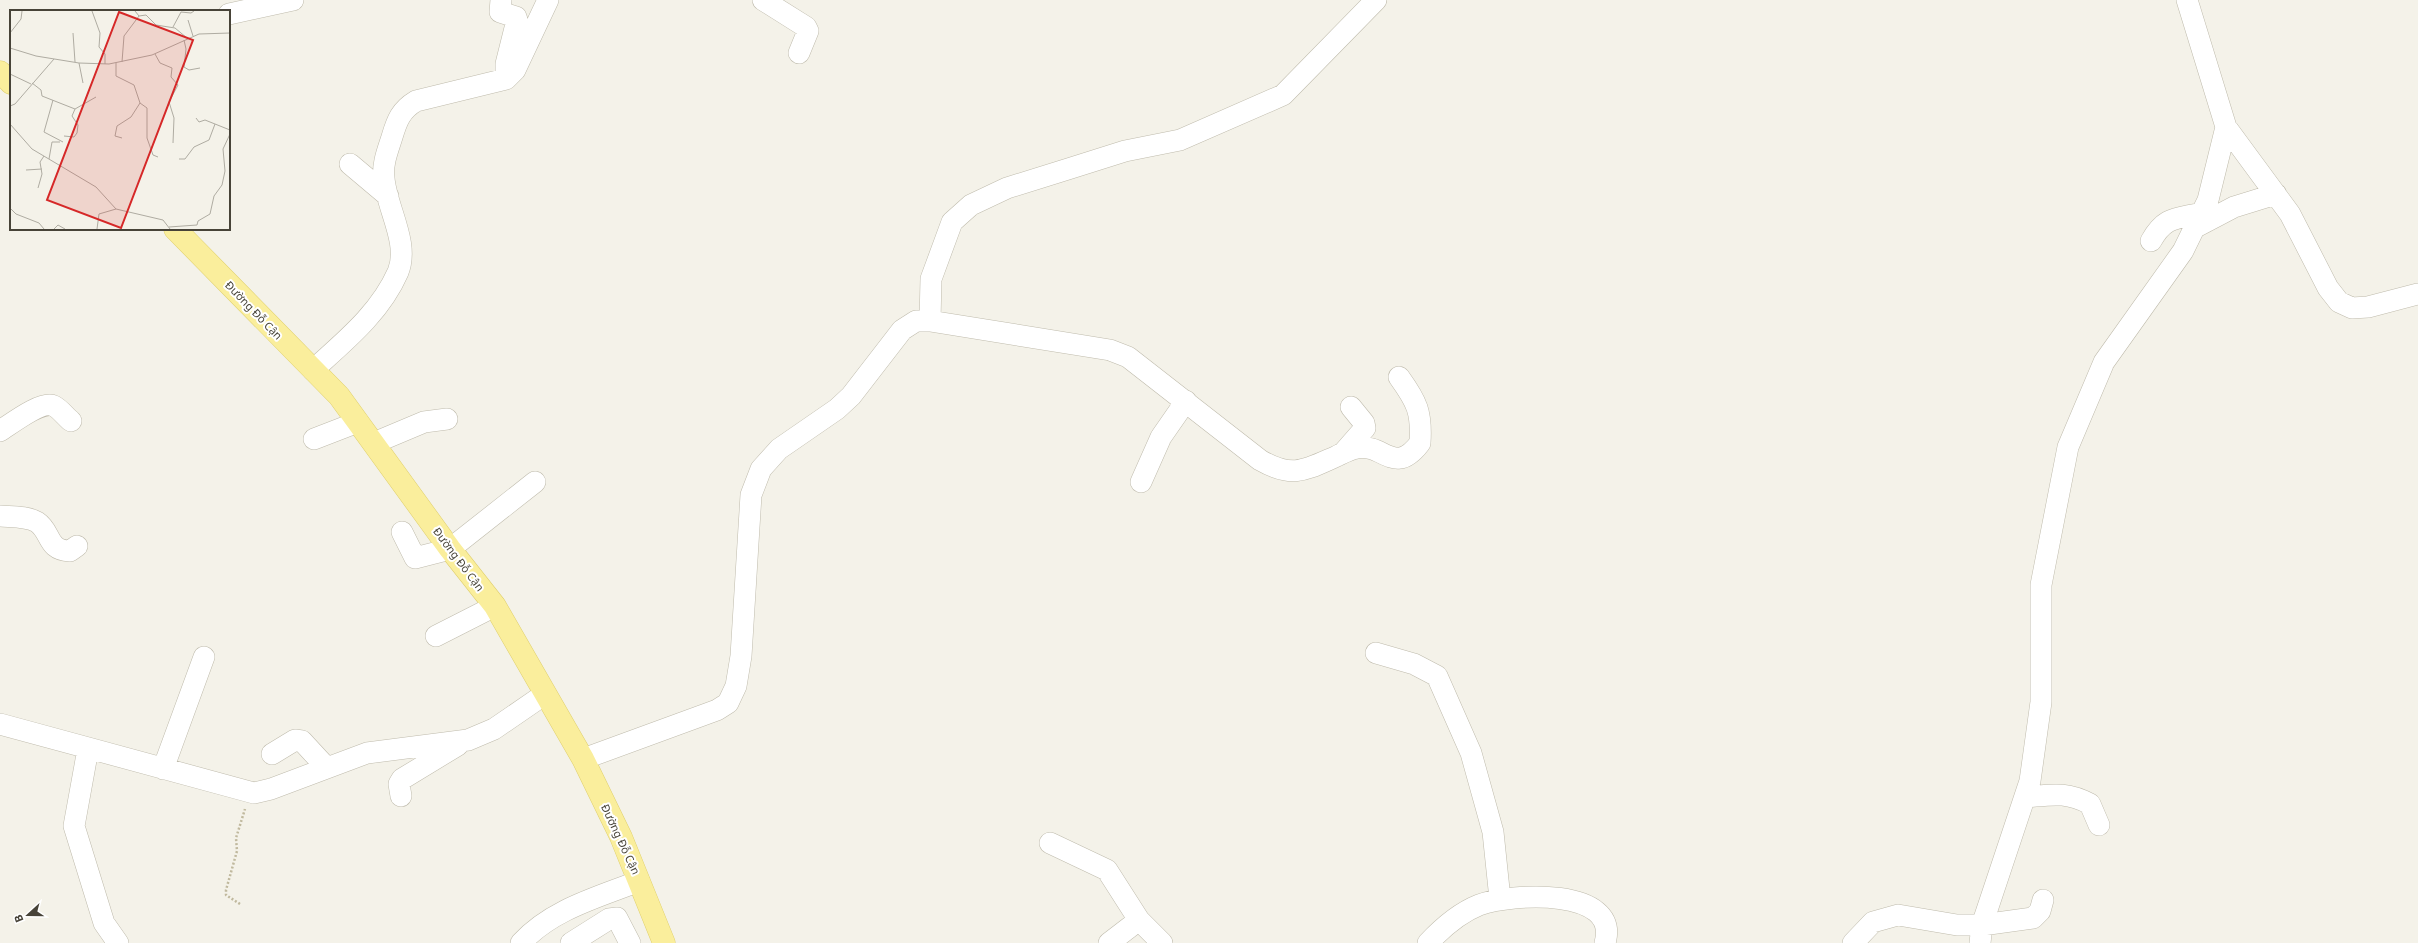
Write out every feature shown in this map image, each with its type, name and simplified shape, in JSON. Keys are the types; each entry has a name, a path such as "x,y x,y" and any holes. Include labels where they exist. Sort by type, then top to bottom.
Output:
{"main road":[{"path":"0,73 10,82"},
{"name":"Đường Đỗ Cận","path":"176,230 339,396 450,549 495,606 583,759 640,880 664,943"}],"street":[{"path":"230,14 293,0"},
{"path":"501,0 500,12 516,17 517,20 506,64 506,79"},
{"path":"313,370 364,324 398,272 401,259 400,246 384,179 384,166 397,119 404,108 416,101 506,79 515,70 548,0"},
{"path":"763,0 806,27 808,31 799,53"},
{"path":"930,320 931,279 952,222 970,205 1007,188 1068,169 1125,152 1180,140 1283,95 1376,0"},
{"path":"2187,0 2226,127 2276,194 2299,229 2328,288 2339,302 2352,308 2368,307 2418,294"},
{"path":"1981,934 2030,781 2040,702 2041,585 2068,447 2104,362 2183,251 2208,200 2226,127"},
{"path":"350,164 388,196"},
{"path":"2151,241 2160,226 2170,220 2198,220 2276,194"},
{"path":"583,759 717,710 728,703 736,686 741,656 751,495 761,469 779,449 836,409 851,396 902,330 916,321 930,320 1110,350 1128,357 1144,367 1260,460 1276,469 1292,472 1309,468 1357,447 1367,448 1390,458 1400,459 1408,456 1420,443 1419,409 1415,399 1399,377"},
{"path":"1141,482 1161,437 1186,401"},
{"path":"0,431 46,405 54,406 71,421"},
{"path":"1344,452 1365,428 1364,423 1351,407"},
{"path":"374,444 424,422 447,418"},
{"path":"314,439 358,422"},
{"path":"402,532 415,558 450,549 535,482"},
{"path":"0,516 33,521 39,524 54,547 70,551 77,546"},
{"path":"436,636 495,606"},
{"path":"1376,653 1414,664 1437,676 1471,753 1493,832 1500,899"},
{"path":"163,769 204,657"},
{"path":"401,796 399,784 408,774 468,740 494,729 545,694"},
{"path":"0,724 250,793 271,789 326,767 367,753 468,740"},
{"path":"272,754 295,740 302,741 326,767"},
{"path":"88,749 74,826 104,923 118,943"},
{"path":"2025,797 2064,794 2075,796 2090,804 2099,825"},
{"path":"1050,843 1107,870 1139,920 1162,943"},
{"path":"521,943 535,929 567,910 640,880"},
{"path":"1428,943 1461,914 1480,905 1500,899 1549,897 1592,907 1601,914 1606,924 1605,943"},
{"path":"1853,943 1873,922 1898,915 1957,925 1981,934 2033,918 2040,911 2043,900"},
{"path":"571,943 610,919 617,918 630,943"},
{"path":"1109,943 1139,920"}],"path":[{"path":"240,904 226,895 226,890 237,851 236,838 250,793"}]}
